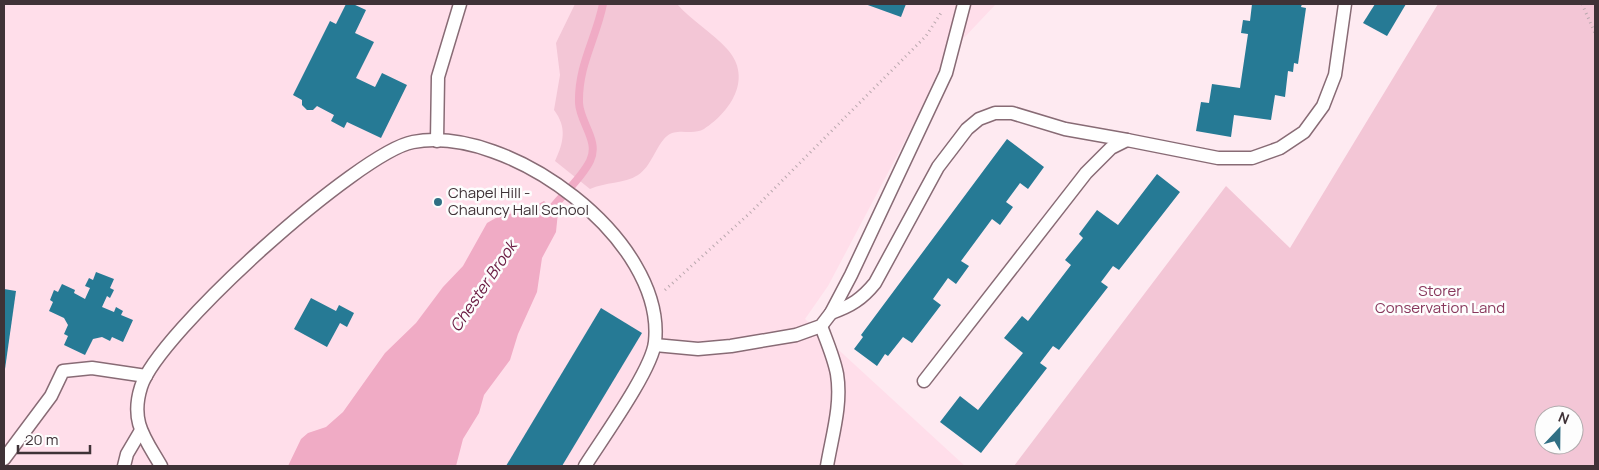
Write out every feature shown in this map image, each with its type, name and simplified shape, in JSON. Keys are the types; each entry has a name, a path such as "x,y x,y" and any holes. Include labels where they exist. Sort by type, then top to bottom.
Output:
{"lane":[{"path":"437,141 438,76 460,4"},
{"path":"655,345 698,349 731,346 796,335 821,326 831,313 851,275 946,73 964,4"},
{"path":"831,313 850,307 864,297 875,283 938,167 967,129 979,119 995,113 1012,113 1065,129 1218,158 1252,158 1280,148 1304,132 1323,106 1335,75 1345,4"},
{"path":"924,381 1086,172 1111,148 1126,140"},
{"path":"161,466 140,432 136,415 141,387 152,363 168,343 241,268 314,205 392,150 410,142 437,141 472,146 489,151 524,163 553,180 580,202 622,244 642,278 656,321 655,345 646,368 585,466"},
{"path":"821,326 837,374 838,392 837,413 827,466"},
{"path":"4,459 51,396 63,371 92,368 146,376"},
{"path":"124,466 127,454 140,432"}],"path":[{"path":"1582,4 1595,33"},
{"path":"651,302 750,213 926,36 945,6"}],"shaded area":[{"name":"Chapel Hill - Chauncy Hall School","path":"4,4 996,4 943,60 917,118 828,286 805,319 965,466 4,466"}],"green space":[{"path":"575,4 677,4 728,50 735,61 738,72 735,94 730,104 714,122 699,131 671,133 663,140 643,171 633,178 590,189 555,161 563,135 561,122 554,110 560,75 556,43"},
{"name":"Storer Conservation Land","path":"1438,4 1595,4 1595,466 1014,466 1226,186 1290,248"}],"water":[{"path":"544,201 558,212 556,232 542,258 537,292 518,334 510,360 484,395 479,413 463,439 456,466 288,466 301,439 308,433 326,427 343,412 385,353 416,323 443,287 463,266 487,223 501,215 524,212"}],"building":[{"path":"346,4 353,4 366,10 355,33 374,42 356,78 375,87 382,73 407,85 381,138 347,122 344,128 331,121 334,115 317,106 313,110 307,110 302,105 302,100 293,95 330,21 336,24"},
{"path":"865,4 906,4 901,17"},
{"path":"1252,4 1302,4 1301,7 1306,8 1298,64 1294,63 1293,72 1288,71 1285,97 1275,95 1271,120 1234,115 1231,137 1196,131 1201,102 1209,103 1212,84 1240,88 1248,34 1241,33 1243,20 1250,21"},
{"path":"1375,4 1406,4 1387,36 1363,23"},
{"path":"1007,139 1044,167 1028,189 1020,183 1006,202 1013,207 1000,225 992,219 961,261 969,266 956,284 948,278 933,299 941,305 912,343 903,337 888,356 885,354 877,366 854,349 863,337 861,335"},
{"path":"1157,174 1180,192 1119,270 1113,266 1101,282 1108,287 1059,350 1053,346 1040,363 1047,368 981,453 940,422 960,396 978,410 1023,353 1004,338 1022,316 1028,321 1071,265 1065,260 1083,238 1079,234 1097,210 1118,225"},
{"path":"96,272 114,279 110,288 114,290 110,298 107,296 102,307 114,312 116,307 123,311 121,315 133,320 123,342 112,337 110,341 102,337 93,339 85,355 64,345 68,336 64,334 68,325 64,318 49,311 53,302 50,300 54,290 58,292 62,284 75,290 74,293 85,299 90,288 85,286 89,278 93,280"},
{"path":"4,289 16,291 5,369 4,369"},
{"path":"311,298 336,311 339,305 354,313 347,327 340,323 327,347 294,329"},
{"path":"601,308 642,333 562,466 506,466"}],"waterway":[{"name":"Chester Brook","path":"547,215 581,175 592,154 593,146 580,110 579,89 584,64 603,4"}],"place":[{"name":"Chapel Hill - Chauncy Hall School","path":"438,202"}]}
